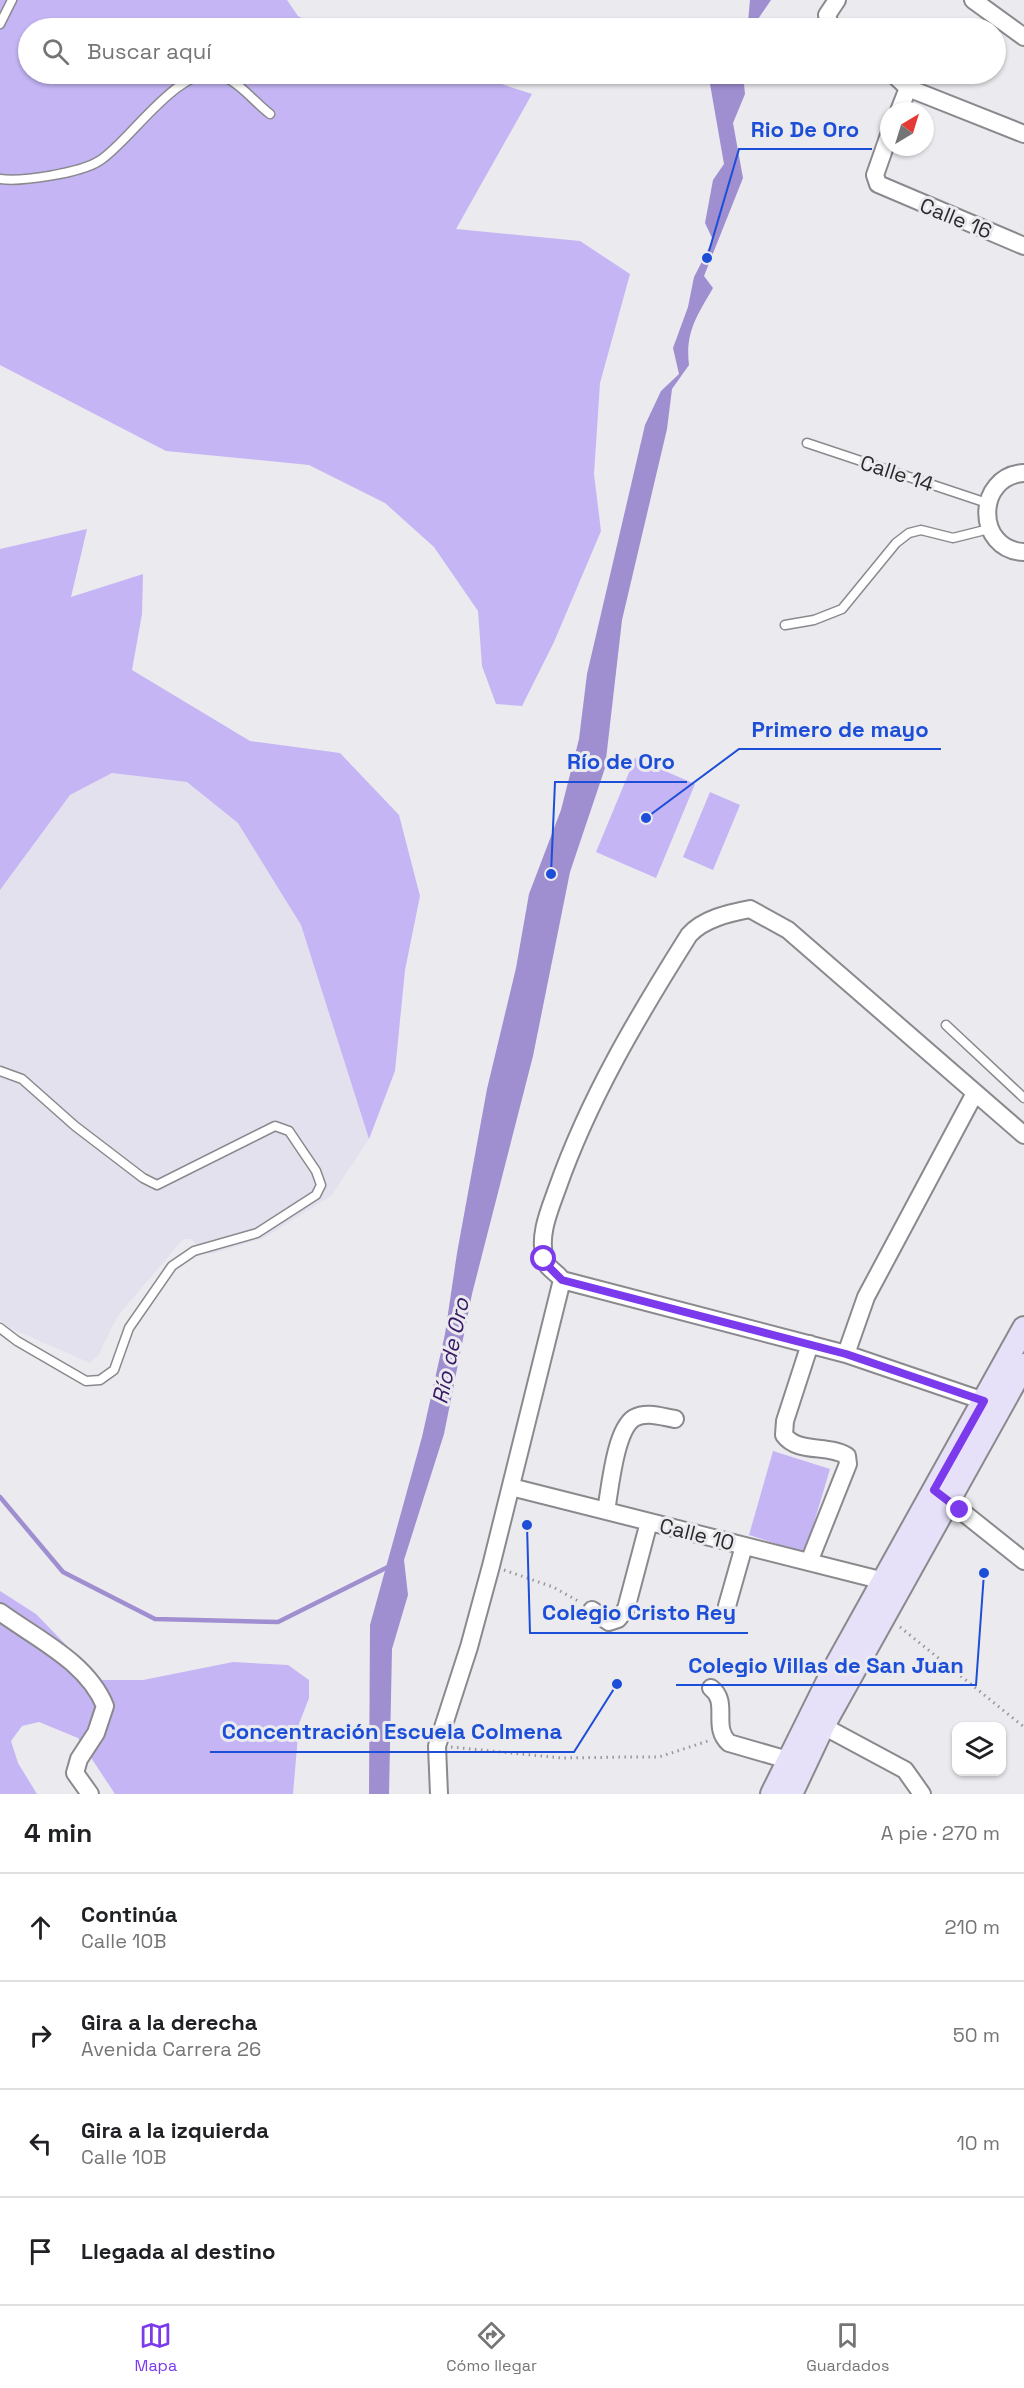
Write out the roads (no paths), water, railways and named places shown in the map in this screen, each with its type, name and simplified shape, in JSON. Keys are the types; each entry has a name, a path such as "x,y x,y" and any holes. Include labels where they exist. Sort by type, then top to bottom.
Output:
{"main road":[{"path":"791,1794 823,1726 884,1614 942,1495 984,1401 1024,1328"},
{"path":"772,1794 884,1581 942,1495 1024,1365"}],"street":[{"path":"830,18 837,0"},
{"path":"973,0 998,18"},
{"path":"1006,24 1024,37"},
{"path":"904,84 908,88 1024,134"},
{"path":"903,102 908,88"},
{"name":"Calle 16","path":"882,156 875,175 878,184 887,190 1024,246"},
{"path":"1024,473 1003,480 993,490 987,503 986,516 989,529 997,540 1017,550 1024,561"},
{"path":"984,1401 846,1354 562,1280 544,1259 543,1235 568,1157 591,1101 689,935 695,928 709,920 750,909 788,930 1024,1135"},
{"path":"846,1354 866,1297 975,1094"},
{"path":"439,1794 437,1746 469,1647 491,1566 562,1280"},
{"path":"809,1562 848,1464 847,1456 840,1452 793,1444 784,1435 785,1421 810,1344"},
{"path":"606,1511 621,1438 628,1424 636,1417 651,1414 675,1419"},
{"name":"Calle 10","path":"511,1487 884,1581"},
{"path":"942,1495 1024,1561"},
{"path":"592,1610 609,1622 618,1619 626,1609 649,1522"},
{"path":"727,1606 744,1546"},
{"path":"0,1612 88,1675 99,1691 105,1706 96,1733 79,1759 75,1773 90,1794"},
{"path":"711,1688 717,1692 721,1701 719,1728 722,1736 729,1743 788,1760"},
{"path":"823,1726 905,1770 922,1794"}],"lane":[{"path":"0,24 12,0"},
{"path":"0,179 69,172 99,162 117,147 160,101 186,84"},
{"path":"235,84 270,114"},
{"name":"Calle 14","path":"807,443 987,503"},
{"path":"785,625 814,620 842,609 896,543 909,533 921,530 953,538 989,529"},
{"path":"946,1024 1024,1098"},
{"path":"0,1071 22,1079 75,1126 143,1178 157,1185 275,1126 289,1131 316,1171 321,1185 316,1194 257,1233 194,1251 172,1266 129,1328 114,1370 100,1380 86,1381 17,1341 0,1328"}],"water":[{"path":"750,0 771,0 759,18 748,18"},
{"path":"710,84 744,84 745,94 733,123 743,178 704,276 713,288 697,316 691,334 689,365 672,389 667,429 622,620 605,768 570,872 533,1056 472,1294 444,1434 404,1560 408,1595 392,1649 389,1794 369,1794 370,1625 422,1437 445,1334 457,1253 487,1089 516,968 529,894 561,810 579,739 587,674 645,425 661,391 679,374 673,348 688,307 694,277 713,240 705,223 713,180 724,164"}],"waterway":[{"path":"0,1497 63,1572 155,1619 278,1622 388,1567"}],"place":[{"name":"Rio De Oro","path":"707,258"},
{"name":"Primero de mayo","path":"646,818"},
{"name":"Río de Oro","path":"551,874"},
{"name":"Colegio Cristo Rey","path":"527,1525"},
{"name":"Colegio Villas de San Juan","path":"984,1573"},
{"name":"Concentración Escuela Colmena","path":"617,1684"}]}
